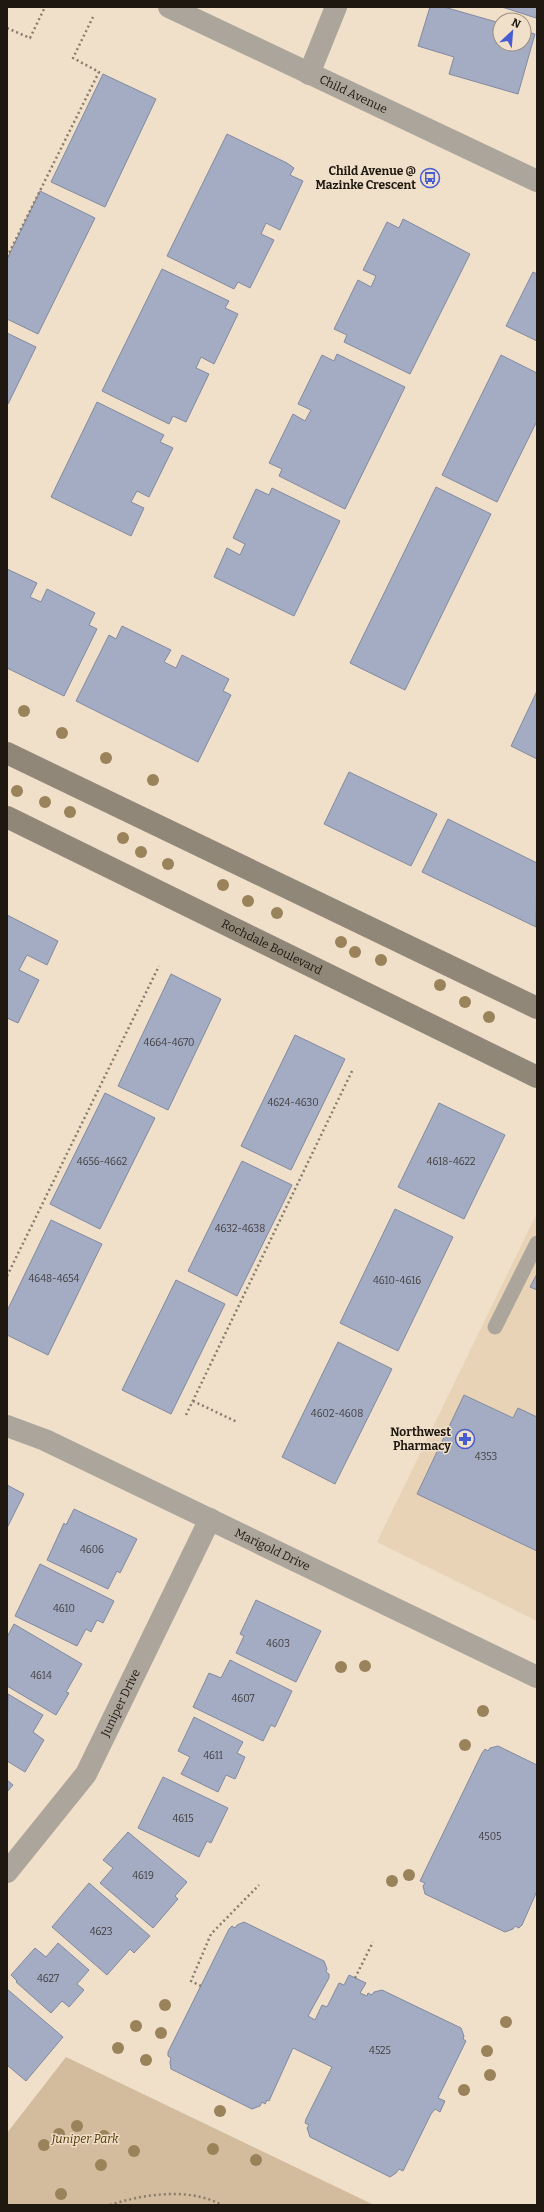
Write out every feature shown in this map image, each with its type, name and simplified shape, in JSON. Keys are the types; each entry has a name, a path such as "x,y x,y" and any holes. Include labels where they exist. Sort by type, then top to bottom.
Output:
{"main road":[{"path":"7,752 537,1008"},
{"name":"Rochdale Boulevard","path":"7,817 537,1077"}],"street":[{"name":"Child Avenue","path":"169,7 537,181"},
{"path":"309,74 336,7"},
{"name":"Marigold Drive","path":"7,1426 45,1440 210,1518 537,1677"},
{"name":"Juniper Drive","path":"7,1872 86,1774 210,1518"}],"lane":[{"path":"495,1327 537,1243"}],"path":[{"path":"7,28 30,38 45,7"},
{"path":"7,257 99,72 73,58 92,17"},
{"path":"7,1276 159,966"},
{"path":"186,1415 353,1069"},
{"path":"193,1401 237,1422"},
{"path":"201,1986 191,1981 211,1934 259,1885"},
{"path":"355,1978 373,1942"},
{"path":"110,2205 127,2200 153,2196 186,2194 214,2200 222,2205"}],"shaded area":[{"path":"537,1213 537,1621 377,1542"}],"green space":[{"name":"Juniper Park","path":"66,2057 374,2205 7,2205 7,2133"}],"building":[{"path":"430,7 444,7 492,21 492,52 530,52 518,94 449,74 454,57 418,46"},
{"path":"502,7 537,7 536,18 532,17 532,12 517,12"},
{"path":"532,33 535,34 532,45"},
{"path":"103,74 156,99 105,207 51,182"},
{"path":"227,134 287,163 294,168 290,175 303,181 280,230 266,223 261,234 274,240 250,288 238,282 234,289 167,256"},
{"path":"40,191 95,218 38,334 7,319 7,259"},
{"path":"403,219 470,254 410,374 344,342 347,335 334,329 358,280 371,287 376,276 363,270 387,222 399,228"},
{"path":"162,269 229,301 225,308 238,314 214,364 201,357 196,368 209,374 186,422 173,416 169,424 102,391"},
{"path":"533,272 537,274 537,341 506,326"},
{"path":"7,333 36,347 8,404 7,403"},
{"path":"337,354 405,387 345,509 279,476 282,469 269,463 293,414 305,421 311,410 298,404 322,355 334,361"},
{"path":"501,355 537,373 537,421 497,502 442,475"},
{"path":"97,402 164,435 160,442 173,448 149,497 137,491 131,502 144,508 131,536 51,497"},
{"path":"436,487 491,514 405,690 350,663"},
{"path":"272,488 340,521 294,616 214,577 227,548 240,555 245,544 233,538 256,489 269,495"},
{"path":"7,569 37,583 30,597 41,602 47,589 95,613 89,625 97,629 64,696 7,668"},
{"path":"122,626 171,650 164,662 176,668 182,655 229,679 223,691 231,695 198,762 76,701 109,635 116,639"},
{"path":"537,691 537,759 511,746"},
{"path":"349,772 437,814 411,866 324,824"},
{"path":"448,819 537,863 536,927 422,872"},
{"path":"7,915 58,941 47,965 27,955 19,970 39,980 18,1023 7,1018"},
{"path":"171,974 221,999 168,1110 118,1086"},
{"path":"295,1035 345,1059 291,1170 241,1146"},
{"path":"105,1093 155,1118 100,1229 50,1204"},
{"path":"439,1103 505,1135 464,1219 398,1187"},
{"path":"242,1161 292,1185 237,1296 188,1271"},
{"path":"395,1209 453,1237 398,1351 340,1323"},
{"path":"51,1220 102,1244 48,1355 7,1335 7,1311"},
{"path":"537,1274 537,1290 530,1287"},
{"path":"176,1280 225,1304 171,1414 122,1390"},
{"path":"338,1342 392,1369 335,1484 282,1457"},
{"path":"464,1395 513,1418 518,1408 537,1417 537,1551 417,1494"},
{"path":"7,1485 24,1494 7,1528"},
{"path":"74,1509 137,1539 120,1573 117,1571 108,1589 47,1560 64,1523 66,1525"},
{"path":"40,1564 114,1601 103,1623 97,1620 91,1632 86,1629 77,1646 15,1616"},
{"path":"256,1600 321,1631 296,1682 236,1653 244,1636 240,1634"},
{"path":"14,1624 82,1664 66,1692 69,1693 56,1715 7,1686 7,1637"},
{"path":"230,1660 292,1691 275,1727 271,1725 263,1741 193,1707 209,1673 221,1678"},
{"path":"8,1694 43,1715 33,1732 44,1740 25,1772 7,1761"},
{"path":"194,1717 243,1742 237,1753 245,1757 235,1779 226,1775 218,1792 181,1774 190,1757 178,1751"},
{"path":"498,1746 537,1765 537,1891 522,1925 519,1928 515,1926 513,1929 505,1932 425,1894 423,1886 425,1883 420,1881 482,1753 485,1749 488,1751 490,1748"},
{"path":"163,1777 228,1808 211,1843 207,1841 199,1857 138,1828"},
{"path":"7,1780 13,1785 7,1792"},
{"path":"128,1832 187,1882 175,1896 178,1899 153,1928 100,1883 113,1868 103,1860"},
{"path":"89,1883 150,1936 134,1953 130,1949 107,1975 52,1927"},
{"path":"244,1922 324,1961 329,1978 308,2016 315,2020 322,2005 327,2007 339,1983 344,1985 349,1975 366,1983 360,1993 367,1996 368,1993 372,1995 374,1992 382,1990 461,2028 464,2036 463,2039 466,2041 438,2098 445,2101 440,2112 435,2109 431,2114 403,2171 399,2169 390,2177 310,2137 307,2128 309,2125 305,2123 306,2119 332,2067 293,2048 269,2101 267,2100 265,2104 262,2102 260,2106 252,2109 171,2069 171,2058 168,2056 168,2052 229,1929 232,1926 235,1928 237,1925"},
{"path":"58,1943 89,1970 77,1984 84,1990 69,2007 62,2001 51,2013 16,1982 17,1981 11,1975 35,1948 46,1957"},
{"path":"7,1989 63,2037 26,2081 7,2065"}],"place":[{"name":"Child Avenue @ Mazinke Crescent","path":"430,178"},
{"name":"Northwest Pharmacy","path":"465,1439"}]}
